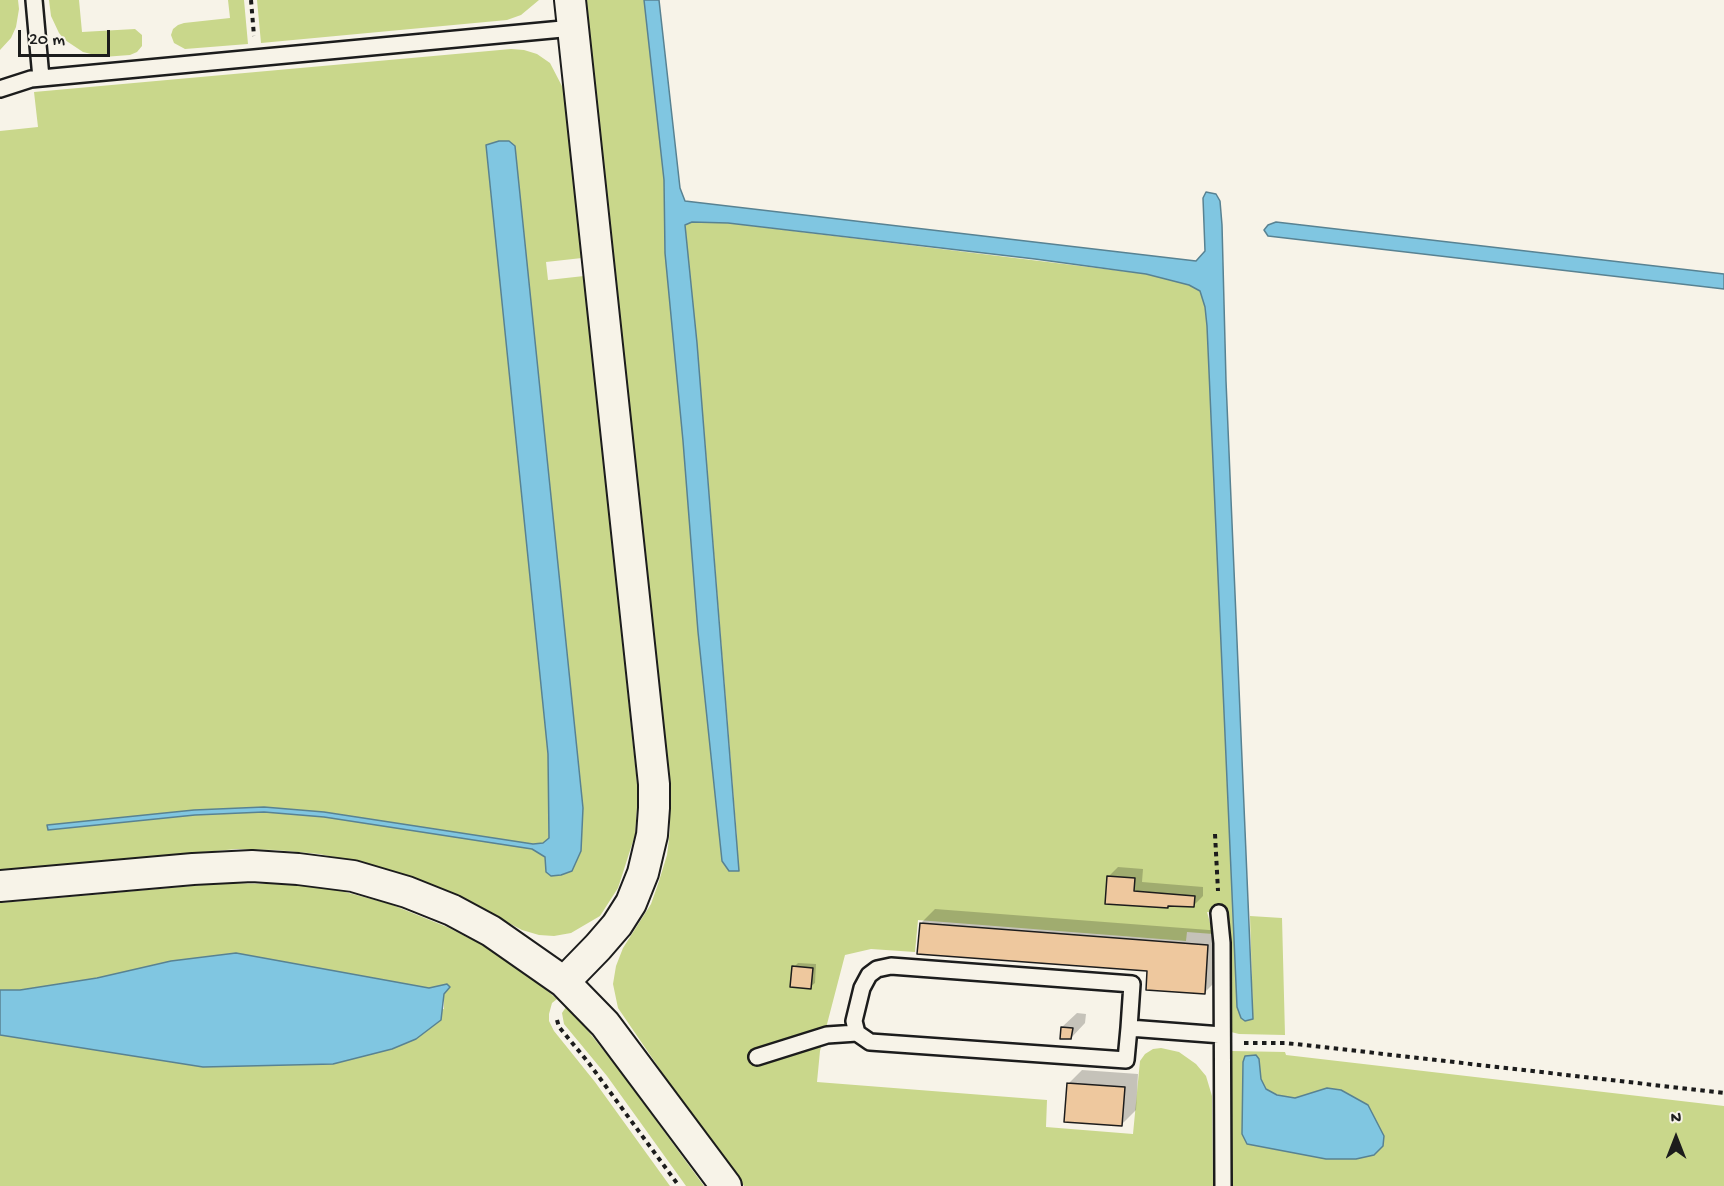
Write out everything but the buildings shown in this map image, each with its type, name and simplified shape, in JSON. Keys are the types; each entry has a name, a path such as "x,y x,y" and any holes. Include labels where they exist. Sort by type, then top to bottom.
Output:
{"street":[{"path":"568,986 617,925 631,903 643,873 652,835 654,808 654,784 572,14"},
{"path":"0,886 252,866 353,876 407,892 452,910 492,931 568,986 605,1024 726,1186"}],"lane":[{"path":"34,0 41,78"},
{"path":"0,90 31,79 256,58 572,14"},
{"path":"1219,913 1222,943 1223,1186"},
{"path":"757,1057 827,1035 857,1033 870,1042 1126,1060 1132,984 891,966 877,969 869,975 862,988 854,1021 857,1033"},
{"path":"1129,1028 1222,1039"}],"path":[{"path":"251,0 256,58"},
{"path":"1215,834 1219,913"},
{"path":"568,986 556,1009 559,1027 588,1062 679,1186"},
{"path":"1222,1039 1295,1044 1724,1093"}],"green space":[{"path":"0,0 18,0 19,9 16,27 11,38 0,50"},
{"path":"49,0 79,0 82,32 135,29 142,35 142,46 130,55 103,57 83,52 59,33 51,16"},
{"path":"228,0 244,0 248,44 185,49 174,43 171,35 173,29 178,25 230,18"},
{"path":"257,0 539,0 521,15 507,20 261,43"},
{"path":"586,0 644,0 664,180 665,253 698,632 722,861 737,839 697,343 685,225 692,222 728,223 1146,274 1189,285 1200,291 1207,326 1237,1007 1241,1018 1245,1020 1253,1018 1250,916 1282,918 1285,1035 1239,1034 1231,1032 1229,1028 1228,914 1207,912 1213,934 1187,932 1186,941 918,920 915,952 871,949 845,955 820,1051 817,1082 1047,1100 1046,1127 1133,1134 1140,1061 1153,1049 1161,1048 1179,1052 1196,1064 1206,1076 1212,1096 1213,1186 744,1186 698,1125 618,1008 613,984 616,966 623,948 651,904 659,881 667,855 670,803"},
{"path":"511,49 537,54 550,63 564,90 582,258 546,262 548,280 584,276 638,793 635,835 618,888 600,916 571,933 554,936 539,935 522,930 423,881 358,862 319,854 276,850 237,849 0,870 0,131 38,127 34,92","holes":["509,141 515,147 583,808 581,851 546,872 545,857 532,849 324,817 264,812 195,815 48,830 48,825 194,810 264,807 324,812 533,844 543,843 549,838 548,754 486,145"]},
{"path":"225,883 308,885 390,904 447,927 520,968 557,999 552,1003 549,1014 549,1021 554,1031 595,1082 670,1186 0,1186 0,1035 203,1067 444,1009 444,994 429,988 236,953 171,961 97,978 20,990 0,990 0,903"},
{"path":"566,1007 616,1066 704,1186 686,1186 607,1076 564,1024 562,1013"},
{"path":"1232,1051 1285,1052 1286,1055 1724,1106 1724,1186 1232,1186 1229,1054","holes":["1245,1056 1259,1059 1261,1079 1266,1089 1277,1096 1295,1098 1327,1088 1383,1146 1374,1155 1356,1159 1326,1159 1247,1144 1242,1134"]}],"water":[{"path":"644,0 659,0 680,188 685,201 1196,261 1205,251 1203,198 1206,192 1216,194 1220,201 1222,225 1226,381 1253,1019 1245,1021 1241,1018 1237,1007 1207,326 1200,291 1189,285 1146,274 1035,259 728,223 692,222 685,225 697,343 739,871 729,871 722,861 698,632 665,253 664,180"},
{"path":"509,141 515,146 583,808 581,851 572,871 551,876 546,872 545,857 532,849 324,817 264,812 195,815 48,830 47,825 194,810 264,807 324,812 533,844 543,843 549,838 548,754 486,145"},
{"path":"1276,222 1724,274 1724,289 1268,236 1264,230 1268,225"},
{"path":"236,953 429,988 447,984 450,987 444,994 441,1020 416,1039 392,1049 333,1064 203,1067 0,1035 0,990 20,990 97,978 171,961"},
{"path":"1256,1055 1259,1059 1261,1079 1266,1089 1277,1095 1295,1098 1327,1088 1341,1090 1368,1105 1384,1136 1383,1146 1374,1155 1356,1159 1326,1159 1247,1144 1242,1134 1243,1062 1245,1056"}]}
